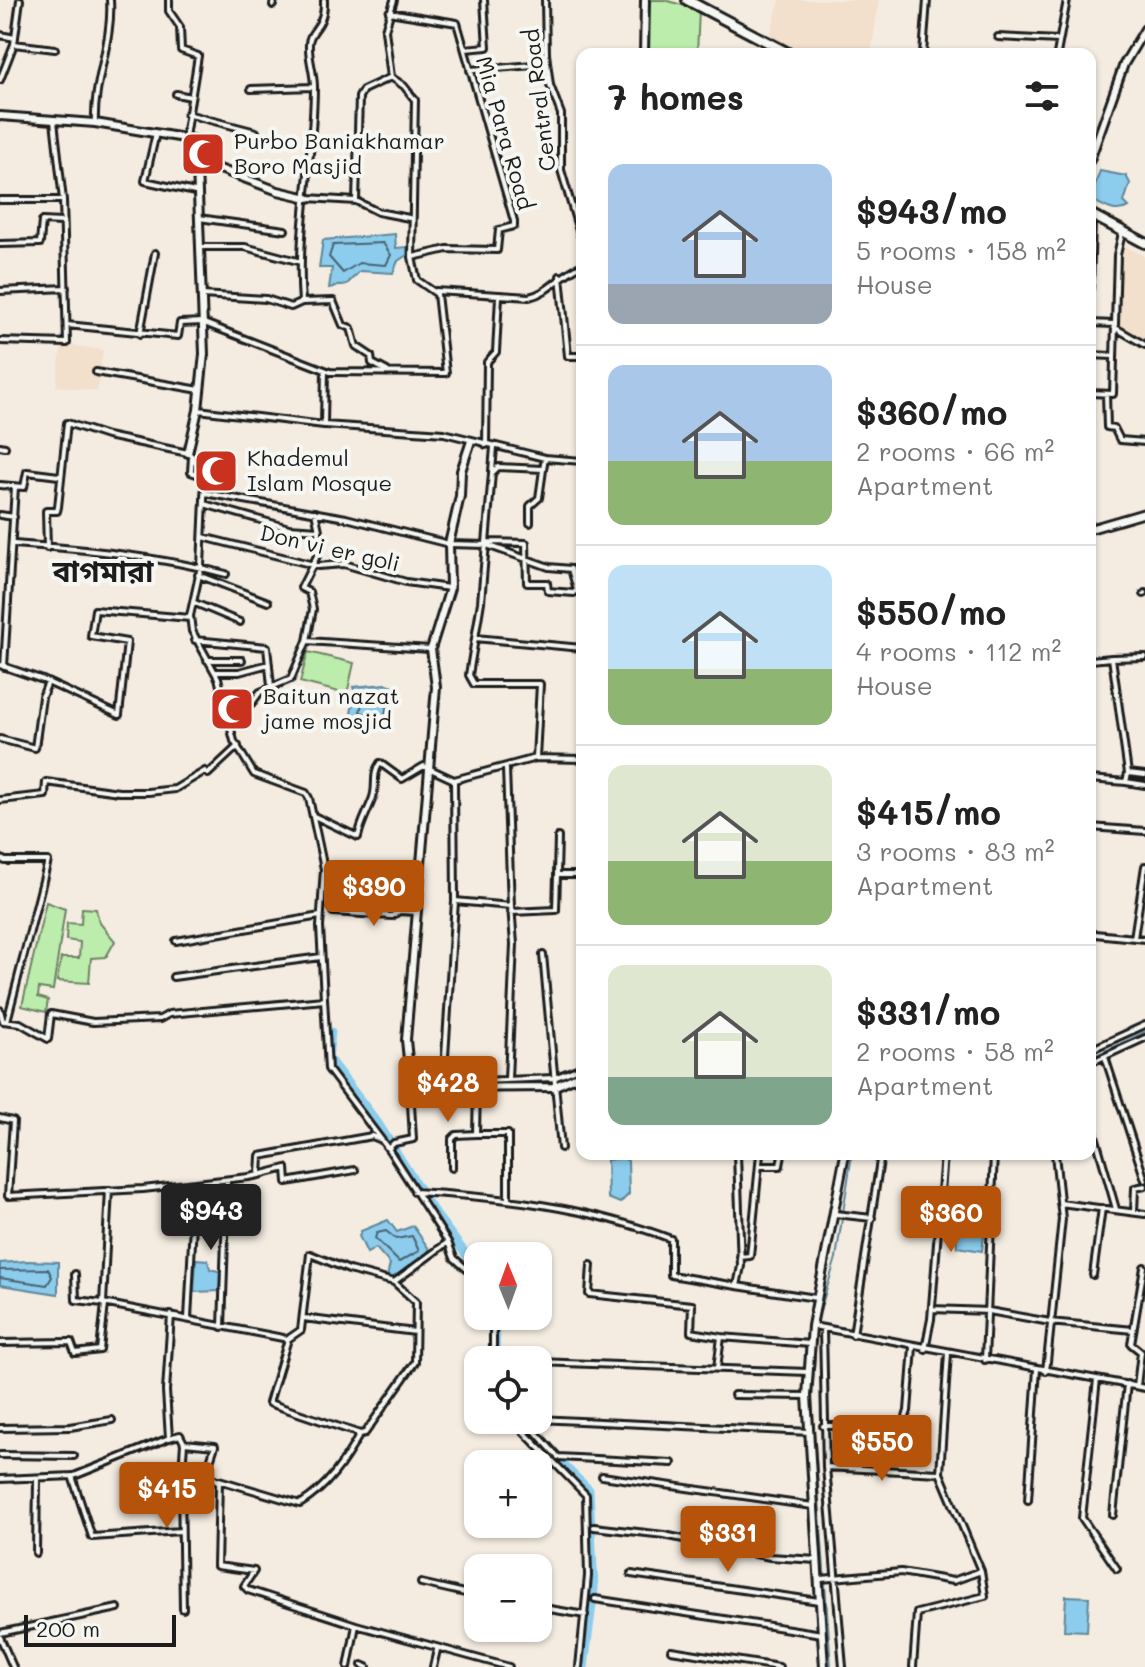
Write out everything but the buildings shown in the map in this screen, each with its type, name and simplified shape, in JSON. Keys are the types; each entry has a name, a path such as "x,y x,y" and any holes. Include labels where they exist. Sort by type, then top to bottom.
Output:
{"highway":[{"path":"679,0 769,48"},
{"path":"687,0 779,48"},
{"path":"1096,220 1145,246"}],"street":[{"path":"0,80 14,41 20,0"},
{"path":"95,123 94,106 112,18 110,0"},
{"path":"169,0 169,11 180,27 181,50 198,56 185,137"},
{"path":"302,302 301,262 314,87 309,46 310,37 324,20 324,0"},
{"path":"394,0 385,30 391,77 404,86 415,100 411,218 412,257 417,280 436,291 499,297 540,294 560,276 576,268"},
{"path":"465,49 487,47 484,0"},
{"name":"Central Road","path":"545,0 547,64 561,114 561,170 576,221"},
{"path":"644,48 645,0"},
{"path":"923,48 927,0"},
{"path":"1058,48 1067,0"},
{"name":"Mia Para Road","path":"389,12 457,23 514,226 499,230 497,250 447,249 412,257"},
{"path":"1096,143 1124,64 1145,29"},
{"path":"0,35 55,49"},
{"path":"998,37 1059,40"},
{"path":"470,70 547,64"},
{"path":"356,201 359,97 363,90 391,77"},
{"path":"251,89 314,87"},
{"path":"176,94 191,97"},
{"path":"187,114 256,132"},
{"path":"0,116 95,123 196,140 196,218 204,323 198,410 190,456 191,472 206,479 201,566 190,618 195,640 215,672 222,704 238,746 254,774 306,793 313,815 324,869 321,957 328,1069 388,1149 448,1242 454,1258 464,1267"},
{"path":"0,341 67,343 63,200 54,121"},
{"path":"156,132 145,181 195,192"},
{"path":"196,160 278,191 308,198 356,201 378,212 411,218"},
{"path":"0,200 63,200"},
{"path":"196,218 285,230"},
{"path":"0,244 40,243 42,221 62,222"},
{"path":"1096,393 1113,394 1114,325 1122,233"},
{"path":"198,247 245,247 301,262"},
{"path":"140,335 155,253"},
{"path":"560,276 568,356 576,356"},
{"path":"0,291 66,288"},
{"path":"67,325 95,325 140,335 178,336 180,323 204,323 325,370 446,373 436,291"},
{"path":"202,295 266,299 291,307 302,302 333,301 343,325 351,328 356,346 371,356 372,363 390,372"},
{"path":"486,445 487,362 496,352 499,297"},
{"path":"1096,324 1114,325 1145,345"},
{"path":"1096,355 1113,356"},
{"path":"324,425 325,370"},
{"path":"96,372 200,390"},
{"path":"1106,394 1107,427 1114,428 1120,440 1145,442"},
{"path":"198,410 324,425 444,433 545,458 576,461"},
{"path":"47,548 46,511 57,511 67,423 190,456 207,465"},
{"path":"388,1149 394,1143 413,1139 406,1040 425,766 436,687 431,649 450,588 449,544 460,496 461,471 471,441"},
{"path":"494,447 487,544 469,675 474,684 540,684 536,758"},
{"path":"530,523 530,506 539,498 545,458"},
{"path":"492,473 498,467 543,469"},
{"path":"0,485 24,487 27,472 59,476"},
{"path":"15,487 14,544 2,666 48,682 119,715 127,642 91,636 95,610 190,618"},
{"path":"205,493 315,512 449,544 526,543 527,583 547,583 548,591 576,592"},
{"path":"204,504 289,528 319,530"},
{"path":"222,704 252,703 260,692 291,679 307,641 313,609 311,597 301,588 320,550 315,512"},
{"path":"1096,527 1145,513"},
{"path":"0,515 14,517"},
{"name":"Don vi er goli","path":"203,537 312,564 344,564 406,582 450,588"},
{"path":"14,544 201,566 226,574"},
{"path":"487,544 549,567 571,569 576,582"},
{"path":"198,575 268,602"},
{"path":"195,603 240,622"},
{"path":"475,638 576,647"},
{"path":"195,640 267,647 271,686"},
{"path":"307,641 431,649"},
{"path":"1096,659 1145,657"},
{"path":"1112,658 1128,773 1126,782"},
{"path":"207,660 242,660"},
{"path":"215,672 239,672 269,664"},
{"path":"0,739 35,748 42,697 48,682"},
{"path":"0,800 45,795 46,782 119,792 175,789 205,771 208,774 238,746"},
{"path":"425,766 454,780 506,769 536,758 576,759"},
{"path":"313,815 358,837 364,812 373,799 373,772 380,763 402,779 425,766"},
{"path":"506,769 514,944 508,1079"},
{"path":"1128,773 1145,775"},
{"path":"444,1072 455,901 454,780"},
{"path":"1096,780 1145,785"},
{"path":"1096,827 1145,831"},
{"path":"455,901 511,909 556,910 558,837"},
{"path":"0,858 5,861 48,861 3,1023"},
{"path":"1134,938 1145,866"},
{"path":"557,875 576,875"},
{"path":"333,912 392,916 399,911 416,912"},
{"path":"176,941 321,915"},
{"path":"1096,934 1145,939"},
{"path":"543,955 561,1148"},
{"path":"173,977 321,957"},
{"path":"3,1023 20,1023 48,1039 51,1014 93,1022 160,1019 169,1014 324,1000"},
{"path":"0,1010 3,1023"},
{"path":"1096,1047 1145,1025"},
{"path":"1096,1061 1145,1038"},
{"path":"1105,1057 1145,1180"},
{"path":"425,1066 477,1085 555,1082 576,1076"},
{"path":"409,1069 453,1088 508,1079 555,1082 576,1070"},
{"path":"476,1134 477,1085"},
{"path":"0,1118 13,1121 8,1196 189,1184 259,1175 286,1168 287,1182 355,1170"},
{"path":"452,1168 452,1139 456,1135 508,1134 508,1200"},
{"path":"259,1175 260,1156 372,1136 382,1141"},
{"path":"1096,1139 1116,1209"},
{"path":"737,1160 740,1257 737,1286"},
{"path":"740,1257 750,1256 760,1160"},
{"path":"759,1166 780,1166 781,1160"},
{"path":"824,1667 821,1579 817,1560 807,1396 816,1298 841,1215 845,1160"},
{"path":"853,1335 880,1160"},
{"path":"925,1349 932,1309 944,1160"},
{"path":"985,1360 994,1160"},
{"path":"1046,1371 1060,1255 1056,1160"},
{"path":"222,1327 227,1180"},
{"path":"188,1319 193,1223 189,1184"},
{"path":"1134,1212 1135,1188 1145,1186"},
{"path":"0,1343 71,1342 75,1353 100,1350 109,1190"},
{"path":"414,1192 556,1205 671,1239 671,1275 816,1298"},
{"path":"1060,1203 1145,1214"},
{"path":"1093,1275 1102,1208"},
{"path":"841,1215 872,1218"},
{"path":"394,1282 448,1242"},
{"path":"310,1254 349,1270 394,1282 416,1302 415,1362 365,1433 360,1434 269,1403 288,1339 301,1330 303,1318 310,1254"},
{"path":"591,1265 589,1294 692,1305 691,1332 811,1344"},
{"path":"1137,1386 1141,1352 1131,1344 1144,1267"},
{"path":"75,1274 76,1300 171,1315 288,1339"},
{"path":"932,1309 989,1311 1050,1322 1133,1330"},
{"path":"169,1438 166,1391 171,1315"},
{"path":"303,1318 415,1332"},
{"path":"812,1326 1145,1388"},
{"path":"823,1329 823,1426 843,1667"},
{"path":"717,1368 721,1337"},
{"path":"823,1426 903,1426 908,1411 913,1347"},
{"path":"913,1667 917,1613 985,1596 981,1571 940,1473 948,1353"},
{"path":"552,1362 810,1372"},
{"path":"1028,1500 1037,1369"},
{"path":"1097,1379 1082,1518 1117,1569"},
{"path":"1113,1515 1127,1384"},
{"path":"734,1395 807,1396"},
{"path":"0,1428 70,1427 112,1420"},
{"path":"552,1420 810,1432"},
{"path":"184,1443 215,1446 206,1473 217,1479 300,1504 315,1495 340,1468 360,1434"},
{"path":"526,1434 586,1495 585,1615 579,1667"},
{"path":"537,1434 558,1457 672,1463"},
{"path":"0,1479 37,1480 72,1476 180,1435 184,1443 181,1531 183,1609"},
{"path":"0,1455 74,1456"},
{"path":"826,1467 940,1473"},
{"path":"72,1476 92,1537 181,1531"},
{"path":"602,1476 815,1506"},
{"path":"217,1479 218,1567 252,1569 254,1575 244,1588 437,1650 509,1667"},
{"path":"36,1553 37,1480"},
{"path":"594,1527 664,1535 770,1557 817,1560"},
{"path":"821,1579 901,1572 953,1581 981,1571"},
{"path":"631,1574 821,1601"},
{"path":"421,1583 464,1593"},
{"path":"595,1599 824,1634"},
{"path":"13,1667 0,1635 118,1608"},
{"path":"552,1609 585,1615"},
{"path":"348,1667 356,1625"},
{"path":"433,1667 437,1650"},
{"path":"671,1650 779,1667"}],"shaded area":[{"path":"780,0 879,0 872,48 788,48 769,38"},
{"path":"1120,243 1145,257 1145,345 1114,327"},
{"path":"62,344 103,350 97,391 56,386"}],"green space":[{"path":"649,0 665,0 699,10 697,48 647,48"},
{"path":"308,652 354,663 347,694 300,682"},
{"path":"46,902 65,909 53,990 39,988 38,997 48,1000 46,1012 22,1006"},
{"path":"82,908 96,909 99,922 115,941 106,957 91,958 89,983 57,981 61,958 79,958 80,942 66,940 67,923 81,924"}],"water":[{"path":"1100,171 1126,176 1130,183 1124,202 1129,207 1115,210 1096,202 1096,182"},
{"path":"395,234 396,248 407,247 407,255 398,261 393,273 360,271 347,284 329,288 332,268 319,268 323,240"},
{"path":"386,684 399,687 389,727 381,728 350,718 355,693 353,687"},
{"path":"607,1160 626,1160 629,1194 620,1203 608,1198"},
{"path":"388,1220 397,1232 413,1226 429,1249 427,1255 393,1278 387,1277 390,1264 376,1248 367,1253 359,1236 361,1231"},
{"path":"985,1226 982,1251 957,1247 956,1228"},
{"path":"196,1259 208,1260 210,1269 222,1272 221,1291 194,1292"},
{"path":"58,1262 58,1294 0,1285 0,1263"},
{"path":"1066,1596 1089,1597 1087,1631 1064,1630"}],"waterway":[{"path":"331,1032 328,1058 377,1122 433,1211 464,1252"},
{"path":"1096,1055 1145,1032"},
{"path":"561,1080 576,1073"},
{"path":"445,1078 471,1084 555,1082"},
{"path":"831,1667 812,1401 817,1321 836,1258 851,1160"},
{"path":"495,1346 496,1330"},
{"path":"531,1434 589,1490 594,1589 584,1667"}],"place":[{"name":"Purbo Baniakhamar Boro Masjid","path":"203,154"},
{"name":"Khademul Islam Mosque","path":"216,471"},
{"name":"Baitun nazat jame mosjid","path":"232,709"}],"district":[{"name":"বাগমারা","path":"103,572"}]}
